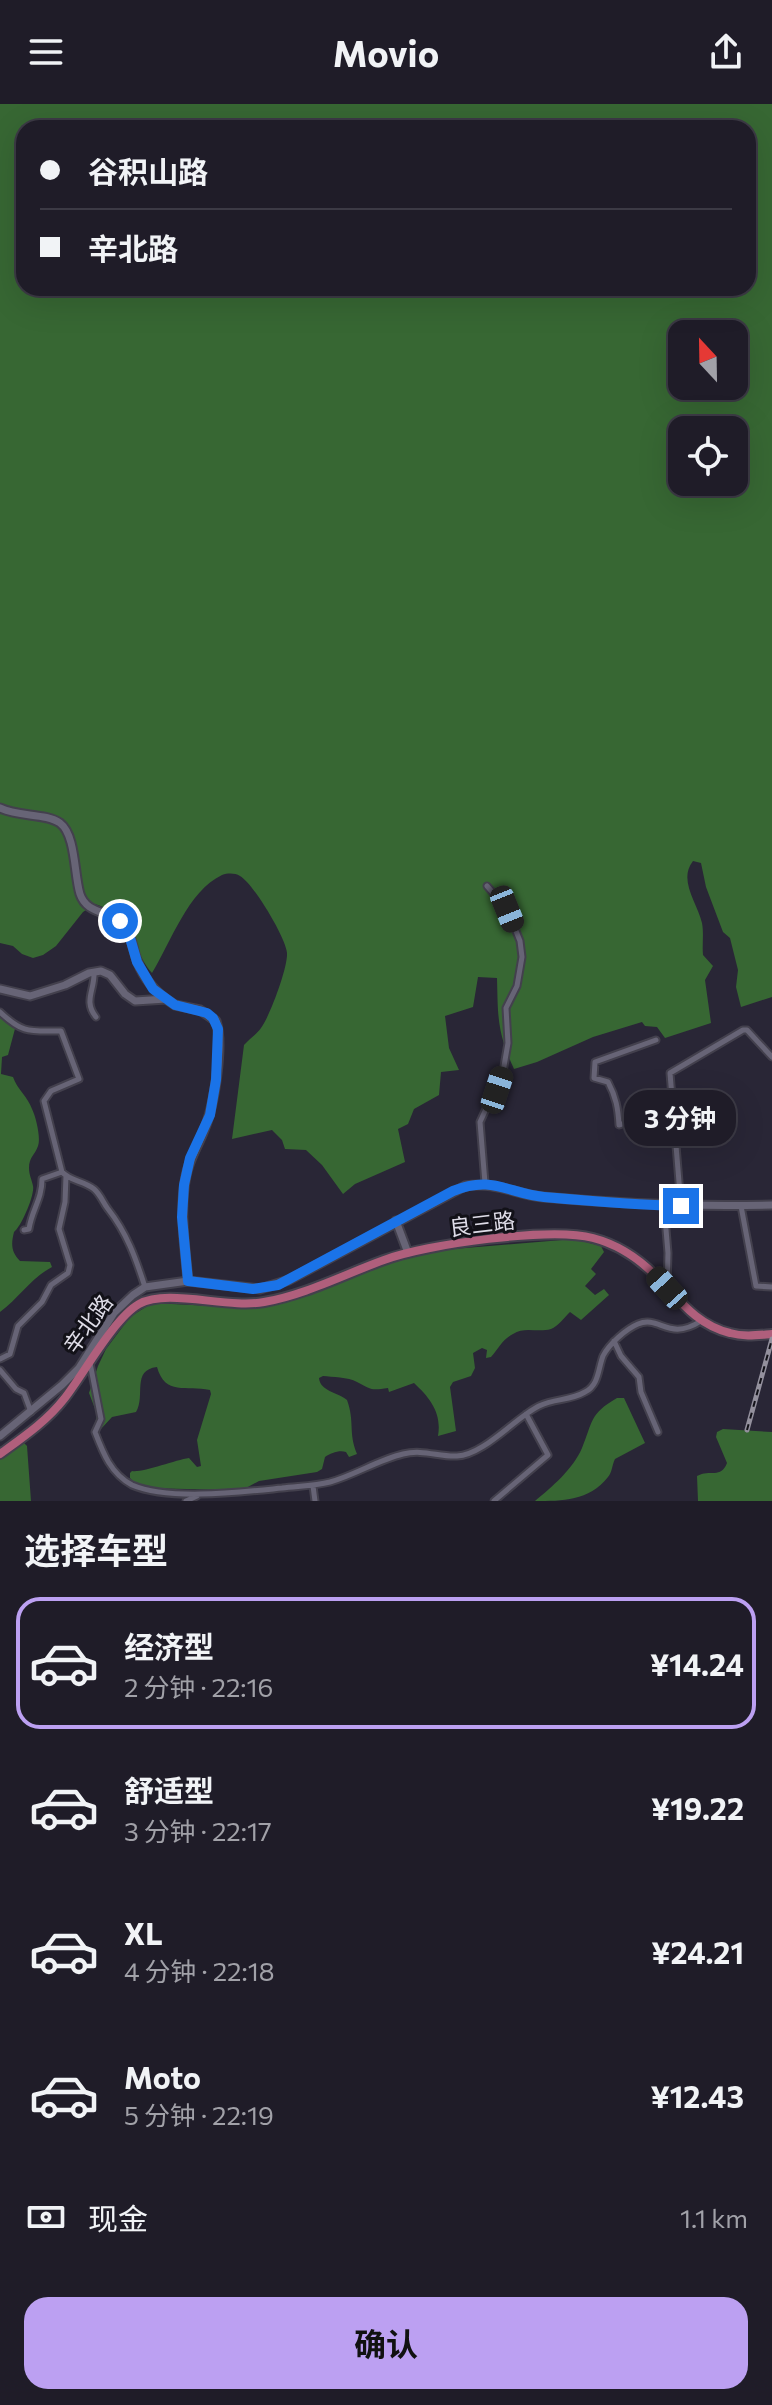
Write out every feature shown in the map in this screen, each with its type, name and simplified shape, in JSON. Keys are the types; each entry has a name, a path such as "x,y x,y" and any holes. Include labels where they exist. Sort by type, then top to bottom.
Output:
{"main road":[{"name":"良三路","path":"0,1454 55,1410 128,1312 152,1298 235,1305 264,1302 408,1253 520,1237 580,1235 601,1240 624,1251 654,1274 701,1321 730,1334 772,1334"}],"street":[{"path":"0,808 15,814 53,819 64,827 72,848 83,900 91,909 125,926 145,977 166,999 175,1005 207,1013 218,1029 216,1080 210,1115 190,1158 184,1185 182,1217 188,1281"},
{"path":"487,886 507,909 520,941 522,957 517,986 506,1008 508,1043 503,1072 480,1122 485,1183 540,1197 664,1206 772,1205"},
{"path":"0,989 30,996 94,972 110,975 135,1001 166,999"},
{"path":"94,972 95,981 89,996 90,1009 96,1017"},
{"path":"0,1012 12,1025 61,1031 79,1079 51,1091 44,1101 64,1174 65,1202 59,1229 70,1265 68,1273 51,1285 42,1302 18,1326 10,1354 0,1359"},
{"path":"681,1206 670,1073 738,1032 747,1030 772,1057"},
{"path":"656,1040 595,1062 594,1078 608,1082 613,1090 618,1102 619,1125 675,1110"},
{"path":"24,1230 29,1229 31,1217 42,1197 42,1179 64,1174 92,1187 123,1228 145,1287"},
{"name":"辛北路","path":"0,1436 32,1413 79,1368 114,1313 145,1287 188,1281 269,1288 453,1191 485,1183"},
{"path":"664,1206 667,1288"},
{"path":"741,1206 756,1286 772,1287"},
{"path":"396,1221 408,1253"},
{"path":"90,1363 101,1419 95,1432 106,1460 117,1475 131,1485 148,1491 249,1493 313,1486 405,1453 423,1451 459,1456 476,1450 526,1414 552,1400 567,1400 589,1391 596,1382 604,1355 614,1341 640,1323 654,1323 673,1330 688,1329 701,1321"},
{"path":"614,1341 621,1356 639,1377 641,1392 658,1432"},
{"path":"0,1370 16,1389 24,1393 32,1413"},
{"path":"494,1501 548,1455 526,1414"},
{"path":"313,1486 315,1501"},
{"path":"186,1501 201,1494"}],"green space":[{"path":"0,104 772,104 772,997 741,1007 736,987 738,970 730,938 723,932 706,887 701,863 693,861 687,876 688,883 702,923 703,955 713,966 705,980 711,1023 665,1038 657,1027 645,1026 642,1022 593,1037 514,1069 504,1045 500,1024 497,978 478,977 473,1007 445,1016 449,1048 459,1070 441,1072 439,1095 414,1109 408,1124 398,1129 405,1162 355,1184 343,1194 322,1165 306,1150 285,1149 282,1140 272,1130 232,1139 244,1045 265,1022 287,960 285,946 268,912 240,876 222,875 199,893 181,918 152,973 129,925 112,911 95,904 83,912 56,946 43,955 33,958 13,946 0,943"},
{"path":"0,1016 16,1025 8,1055 2,1057 1,1074 13,1077 28,1101 39,1138 29,1164 32,1196 24,1218 14,1232 12,1248 20,1261 50,1262 52,1267 0,1312"},
{"path":"574,1239 601,1246 604,1252 591,1269 596,1274 585,1286 595,1295 604,1289 609,1295 581,1320 570,1312 551,1329 522,1330 513,1334 491,1357 486,1358 487,1350 482,1348 473,1353 475,1368 471,1376 453,1382 450,1387 456,1431 438,1436 434,1406 414,1383 389,1392 388,1388 371,1389 349,1379 323,1376 319,1378 322,1386 347,1400 357,1454 349,1457 346,1452 335,1452 325,1457 322,1469 317,1472 259,1481 246,1488 228,1490 144,1488 130,1478 132,1471 189,1458 197,1467 201,1466 197,1440 210,1390 171,1386 165,1382 157,1367 149,1369 142,1378 136,1412 112,1417 100,1430 95,1425 97,1414 89,1393 98,1366 106,1349 130,1317 152,1303 257,1306 391,1260 430,1251"},
{"path":"617,1398 624,1398 645,1443 615,1459 609,1475 592,1491 565,1500 535,1501 568,1470 578,1456 597,1414"},
{"path":"723,1429 772,1432 772,1501 698,1501 697,1476 722,1471 727,1463 716,1437 717,1432"},
{"path":"23,1442 27,1446 31,1501 0,1501 0,1459"}],"railway":[{"path":"747,1430 772,1339"}],"route":[{"path":"120,921 128,931 137,962 153,989 175,1005 207,1013 216,1021 218,1029 216,1080 210,1115 190,1158 184,1185 182,1217 188,1281 253,1289 278,1285 465,1186 492,1183 540,1197 681,1206"}]}
